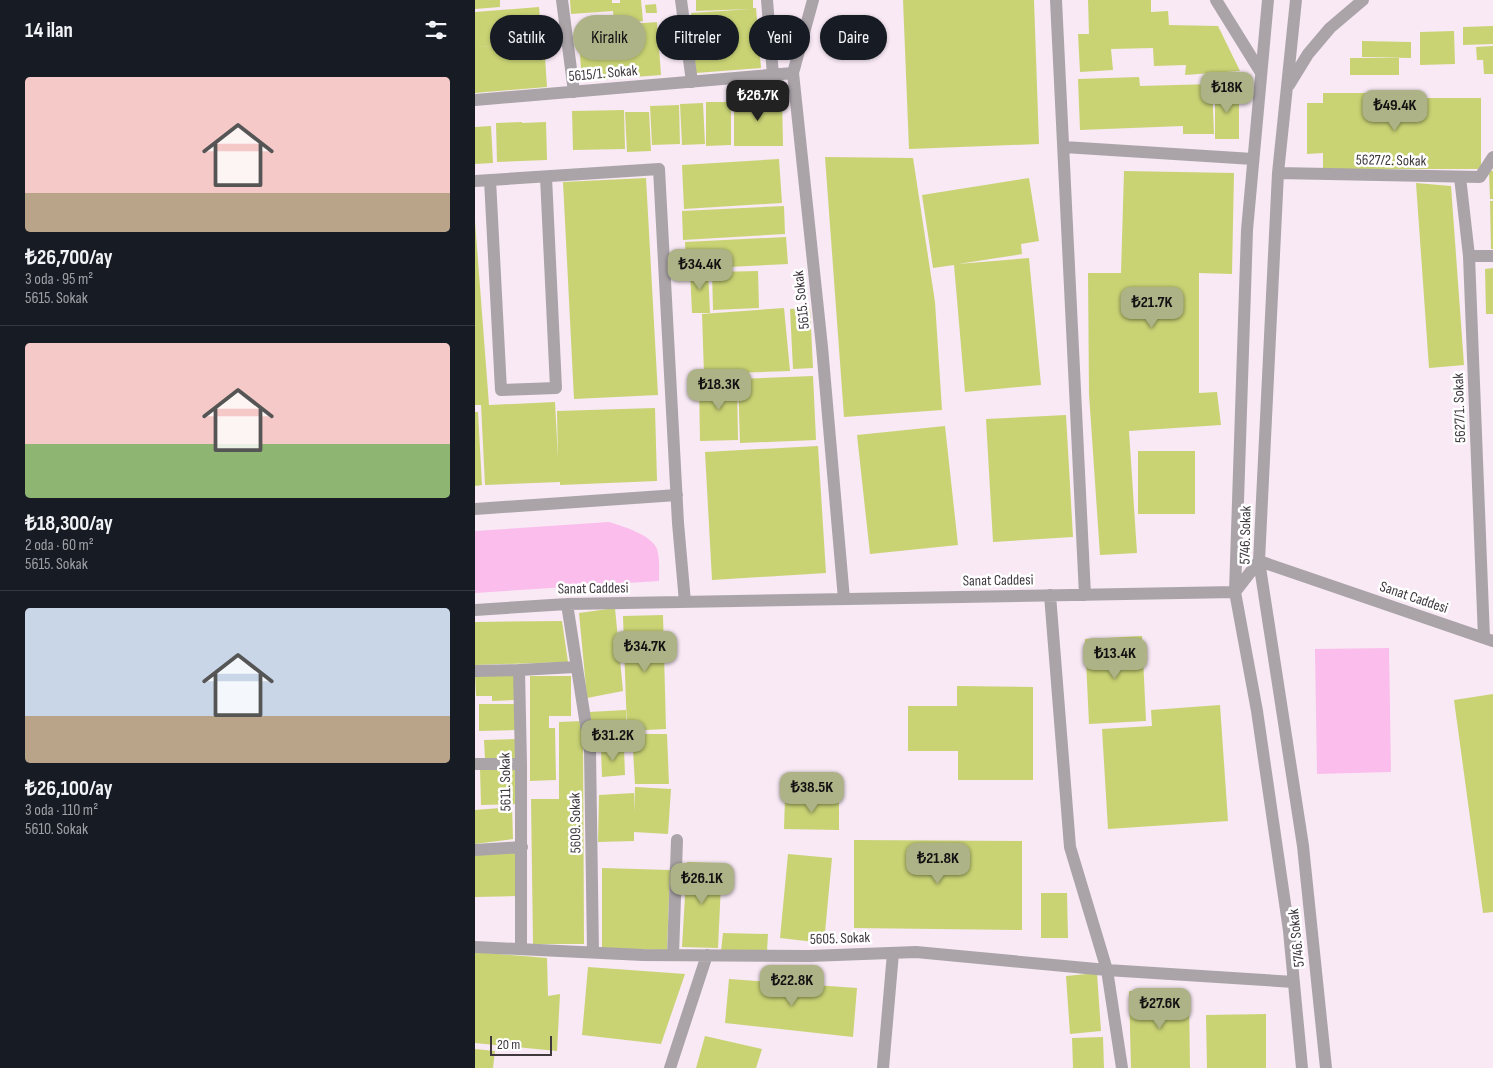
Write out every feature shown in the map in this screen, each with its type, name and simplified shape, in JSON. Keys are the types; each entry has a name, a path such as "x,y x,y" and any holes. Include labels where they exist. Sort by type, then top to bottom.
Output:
{"street":[{"path":"562,0 574,92"},
{"path":"681,0 692,82"},
{"path":"767,0 773,75"},
{"name":"5615. Sokak","path":"813,0 793,73 822,347 844,599"},
{"path":"1057,0 1085,595"},
{"path":"1216,0 1260,71"},
{"path":"1268,0 1260,71 1247,230 1235,592 1258,721 1289,932 1302,1068"},
{"name":"5746. Sokak","path":"1296,0 1278,174 1259,561 1303,846 1326,1068"},
{"path":"1287,89 1308,54 1330,28 1363,0"},
{"name":"5615/1. Sokak","path":"475,100 793,73"},
{"path":"1064,147 1253,159"},
{"name":"5627/2. Sokak","path":"1278,174 1480,177 1493,157"},
{"path":"475,181 659,169 677,495 685,602"},
{"path":"490,180 501,390 556,388 546,177"},
{"name":"5627/1. Sokak","path":"1460,177 1469,256 1489,639"},
{"path":"1469,256 1493,256"},
{"path":"475,509 677,495"},
{"path":"1235,592 1259,561"},
{"name":"Sanat Caddesi","path":"1259,561 1489,639"},
{"name":"Sanat Caddesi","path":"475,610 567,604 1235,592"},
{"path":"1051,595 1070,847 1107,970 1122,1068"},
{"name":"5609. Sokak","path":"567,604 575,667 590,751 593,952"},
{"path":"475,671 575,667"},
{"name":"5611. Sokak","path":"519,670 522,847 521,949"},
{"path":"475,764 521,764"},
{"path":"673,954 677,840"},
{"path":"475,850 522,847"},
{"name":"5605. Sokak","path":"475,947 707,955 810,956 916,952 1107,970 1294,982"},
{"path":"883,1068 893,953"},
{"path":"670,1068 707,955"}],"shaded area":[{"path":"609,522 643,535 654,544 659,557 659,581 475,593 475,531"},
{"path":"1389,648 1391,772 1317,774 1315,649"}],"building":[{"path":"475,0 500,0 500,7 475,9"},
{"path":"570,0 612,0 612,3 620,3 620,0 641,0 642,15 613,15 613,11 571,14"},
{"path":"696,0 753,0 753,8 756,8 757,15 749,15 749,60 760,60 761,68 696,73 695,60 739,60 739,15 691,15 691,13 751,9 696,11"},
{"path":"903,0 1034,0 1039,144 909,149"},
{"path":"1088,0 1151,0 1151,12 1168,11 1169,25 1218,26 1240,71 1185,75 1186,65 1154,66 1153,48 1111,49 1113,70 1080,72 1078,34 1089,34"},
{"path":"656,4 657,13 646,13 645,5"},
{"path":"539,7 540,15 490,15 490,46 475,47 475,12"},
{"path":"656,22 656,60 660,60 661,75 582,81 580,60 646,60 646,23"},
{"path":"1493,26 1493,44 1463,45 1463,27"},
{"path":"1454,31 1455,64 1420,65 1420,32"},
{"path":"1362,41 1411,42 1411,58 1362,57"},
{"path":"490,46 490,60 545,60 547,87 475,93 475,47"},
{"path":"1493,46 1493,74 1484,74 1483,60 1477,60 1476,47"},
{"path":"1350,58 1399,58 1399,75 1350,75"},
{"path":"1139,77 1140,86 1212,84 1214,134 1183,134 1183,126 1080,130 1078,79"},
{"path":"1215,88 1239,88 1239,139 1215,139"},
{"path":"1323,93 1422,93 1422,98 1481,98 1481,169 1323,169 1323,153 1307,154 1307,103 1323,103"},
{"path":"782,98 783,146 734,146 734,99"},
{"path":"706,102 731,102 731,145 706,146"},
{"path":"703,103 705,144 682,145 680,104"},
{"path":"679,105 680,144 652,145 650,106"},
{"path":"624,110 625,149 573,150 572,111"},
{"path":"625,112 649,112 651,151 627,152"},
{"path":"546,122 547,160 497,162 496,123"},
{"path":"491,126 493,163 475,164 475,127"},
{"path":"825,157 913,158 935,302 942,410 844,417"},
{"path":"779,159 782,203 684,209 682,165"},
{"path":"1124,171 1234,173 1232,274 1199,273 1199,393 1217,392 1221,425 1129,431 1137,553 1100,555 1089,394 1088,273 1121,273"},
{"path":"1489,171 1493,171 1493,199 1490,199"},
{"path":"646,178 658,395 574,399 563,182"},
{"path":"1029,178 1039,241 1021,244 1022,254 958,264 1029,258 1041,385 965,392 954,265 933,268 922,195"},
{"path":"1416,183 1451,186 1464,365 1429,368"},
{"path":"1490,201 1493,201 1493,249 1491,249"},
{"path":"784,206 785,234 683,240 682,211"},
{"path":"475,221 489,405 555,402 558,459 557,411 655,408 657,481 560,485 560,482 485,485 481,405 475,405"},
{"path":"786,237 788,264 708,268 708,263 686,264 685,242"},
{"path":"1493,268 1493,314 1486,314 1485,269"},
{"path":"708,269 710,313 692,313 690,270"},
{"path":"758,271 759,308 713,310 712,272"},
{"path":"784,308 790,371 704,374 702,314"},
{"path":"810,308 813,368 793,369 790,309"},
{"path":"813,376 816,440 740,443 738,379"},
{"path":"737,381 738,440 700,441 699,382"},
{"path":"475,412 478,412 482,485 475,486"},
{"path":"1066,415 1073,537 993,542 986,419"},
{"path":"945,426 958,545 870,554 857,435"},
{"path":"818,446 826,573 712,580 705,452"},
{"path":"1138,451 1195,451 1195,514 1138,514"},
{"path":"615,608 623,691 587,698 579,613"},
{"path":"663,615 666,729 627,731 623,616"},
{"path":"562,621 568,662 475,665 475,622"},
{"path":"1142,636 1146,721 1089,724 1085,639"},
{"path":"514,673 515,700 492,701 492,696 476,696 475,674"},
{"path":"530,676 571,676 571,716 549,716 549,728 555,728 556,780 530,781"},
{"path":"957,686 1033,687 1033,780 958,780 958,751 908,751 908,706 957,706"},
{"path":"1493,694 1493,912 1483,913 1454,700"},
{"path":"479,704 515,704 516,730 479,731"},
{"path":"1220,705 1228,821 1108,829 1102,729 1152,726 1151,710"},
{"path":"626,710 626,738 590,739 589,712"},
{"path":"583,721 584,944 533,944 531,799 559,799 559,722"},
{"path":"632,734 667,734 669,784 635,784"},
{"path":"516,739 517,758 485,759 484,740"},
{"path":"624,748 625,775 602,777 601,749"},
{"path":"516,767 517,804 481,805 480,769"},
{"path":"635,787 671,789 668,834 634,832 634,841 598,842 599,795 634,793 634,813"},
{"path":"785,798 839,799 839,830 784,829"},
{"path":"512,807 513,839 475,844 475,810"},
{"path":"854,840 1022,841 1022,930 854,928"},
{"path":"516,850 517,896 475,897 475,855"},
{"path":"788,854 832,858 824,943 780,938"},
{"path":"687,862 722,863 718,948 682,947"},
{"path":"602,868 670,870 667,950 602,949"},
{"path":"1041,893 1067,893 1068,938 1041,938"},
{"path":"723,933 768,934 767,951 721,951"},
{"path":"475,952 547,958 548,996 560,994 557,1051 475,1043"},
{"path":"588,967 685,974 661,1044 582,1035"},
{"path":"1097,973 1101,1031 1070,1034 1066,976"},
{"path":"729,979 857,988 853,1037 725,1023"},
{"path":"1129,991 1189,993 1190,1068 1131,1068"},
{"path":"1266,1014 1266,1068 1207,1068 1206,1015"},
{"path":"705,1036 762,1049 756,1068 696,1068"},
{"path":"1103,1037 1104,1068 1073,1068 1072,1038"},
{"path":"475,1049 495,1051 493,1068 475,1068"}]}
